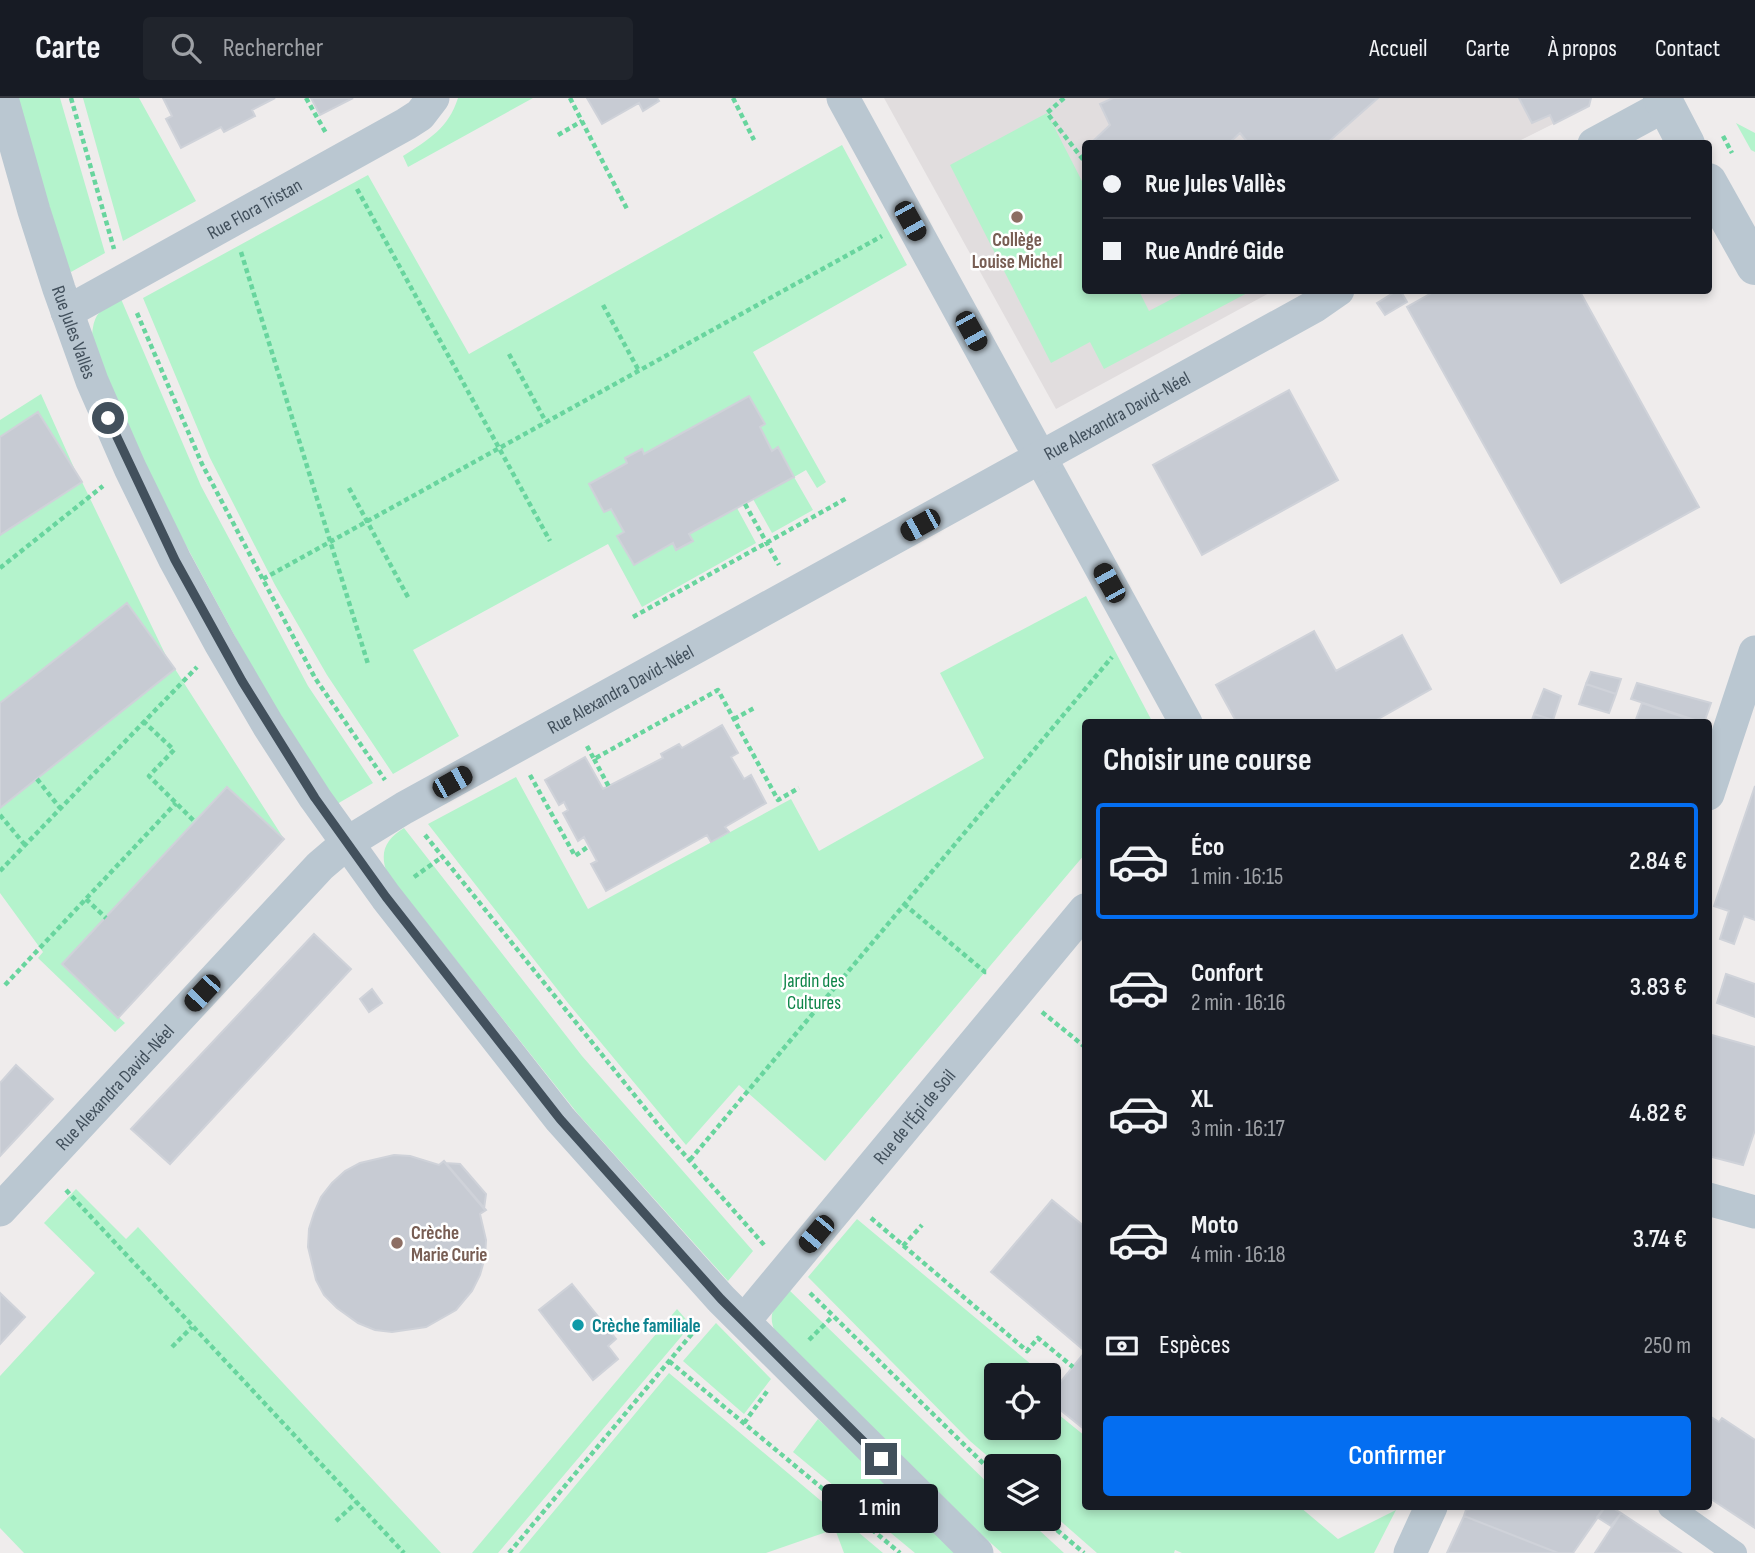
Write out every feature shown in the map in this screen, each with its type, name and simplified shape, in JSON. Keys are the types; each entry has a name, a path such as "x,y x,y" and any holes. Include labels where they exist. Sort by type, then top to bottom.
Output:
{"street":[{"name":"Rue Jules Vallès","path":"2,98 34,211 67,312 92,381 130,468 220,643 268,725 346,843 560,1119 732,1310 976,1553"},
{"name":"Rue Flora Tristan","path":"67,312 413,119 433,98"},
{"path":"843,98 1184,719"},
{"path":"1601,140 1664,101 1704,139"},
{"path":"1722,170 1755,266"},
{"name":"Rue Alexandra David-Néel","path":"0,1210 320,866 346,843 404,808 1040,459 1332,294"},
{"path":"1712,782 1755,652"},
{"name":"Rue de l'Épi de Soil","path":"732,1310 786,1270 1082,914"},
{"path":"1712,1200 1755,1212"},
{"path":"1410,1553 1430,1510"},
{"path":"1674,1510 1735,1553"}],"path":[{"path":"71,98 123,281 202,464 315,678 404,808 561,1006 690,1160 786,1270 984,1464"},
{"path":"306,98 550,541"},
{"path":"570,98 628,209"},
{"path":"733,98 754,140"},
{"path":"1064,98 1047,113 1082,158"},
{"path":"558,135 582,121"},
{"path":"1712,153 1722,170"},
{"path":"232,221 368,664"},
{"path":"263,579 910,221"},
{"path":"603,305 639,370"},
{"path":"509,354 547,422"},
{"path":"0,568 89,495 130,468"},
{"path":"349,488 410,599"},
{"path":"633,617 847,498"},
{"path":"745,504 794,594"},
{"path":"690,1160 1135,630"},
{"path":"0,871 220,643"},
{"path":"594,759 718,690 778,800 799,788"},
{"path":"734,719 756,707"},
{"path":"570,717 609,787"},
{"path":"143,721 174,750 149,776 195,821"},
{"path":"529,772 575,856 589,846"},
{"path":"37,779 60,808"},
{"path":"5,985 176,803"},
{"path":"0,815 25,845"},
{"path":"86,899 106,918"},
{"path":"904,904 985,972 998,973 1082,1045"},
{"path":"42,1165 404,1553"},
{"path":"846,1198 1027,1351 1038,1338 1073,1367"},
{"path":"904,1246 922,1225"},
{"path":"509,1553 669,1360 732,1310"},
{"path":"172,1347 192,1327"},
{"path":"669,1360 900,1553"},
{"path":"336,1521 356,1502"},
{"path":"1058,1531 1084,1553"}],"shaded area":[{"name":"Collège Louise Michel","path":"884,98 1591,98 1589,106 1521,140 1082,140 1082,294 1267,294 1056,409"}],"green space":[{"path":"17,98 60,98 105,253 71,272 65,264"},
{"path":"83,98 139,98 196,201 123,241"},
{"path":"458,98 533,98 408,167 403,156 443,125"},
{"path":"1047,113 1082,181 1082,294 1140,294 1149,311 1181,294 1245,294 1104,369 1090,342 1051,363 950,165"},
{"path":"1736,123 1755,133 1755,152 1751,150"},
{"path":"842,145 907,265 753,352 826,482 817,488 806,470 794,477 778,448 772,451 760,427 764,424 644,454 641,449 625,458 627,463 589,484 604,512 611,509 624,532 617,536 634,565 673,543 676,550 692,542 689,534 737,508 756,543 642,607 608,544 413,650 459,736 393,774 327,675 275,585 210,458 143,298 368,175 469,354"},
{"path":"121,299 201,486 308,686 373,783 337,804 271,703 146,471 92,339 99,313"},
{"path":"41,394 75,470 38,412 0,437 0,420"},
{"path":"794,477 813,510 772,533 753,499"},
{"path":"82,482 169,662 0,703 0,535"},
{"name":"Jardin des Cultures","path":"1086,596 1151,719 1082,719 1082,858 825,1161 739,1085 686,1145 568,1003 428,824 516,777 588,909 791,799 819,851 984,758 940,673"},
{"path":"175,669 284,839 226,787 62,964 125,1023 115,1032 38,958 43,952 0,893 0,808"},
{"path":"404,828 582,1056 753,1251 728,1281 578,1114 387,873 384,852 393,837"},
{"path":"76,1189 126,1239 138,1227 441,1553 24,1553 0,1528 0,1376 95,1273 44,1223"},
{"path":"857,1219 1030,1363 984,1363 984,1440 1061,1440 1061,1417 1082,1434 1082,1510 1304,1510 1338,1539 1396,1510 1374,1553 1182,1553 1175,1550 1174,1553 1097,1553 1061,1521 1061,1454 985,1454 808,1277"},
{"path":"787,1288 984,1479 984,1531 1040,1531 1064,1553 1002,1553 927,1486 776,1334 772,1315"},
{"path":"677,1309 691,1325 498,1553 472,1553"},
{"path":"716,1323 771,1379 744,1414 683,1361"},
{"path":"669,1373 883,1553 844,1553 835,1529 766,1553 519,1553"},
{"path":"818,1419 960,1553 915,1553 793,1452"}],"building":[{"path":"163,98 275,98 252,110 255,116 224,132 221,127 181,148 166,119 172,116"},
{"path":"311,98 353,98 320,115"},
{"path":"587,98 657,98 659,101 643,111 639,103 602,124"},
{"path":"1113,98 1378,98 1331,140 1246,140 1240,133 1232,140 1094,140 1110,125 1100,104"},
{"path":"1519,98 1591,98 1589,106 1554,124 1550,115 1532,123"},
{"path":"1392,294 1402,294 1407,302 1385,315 1377,303"},
{"path":"1430,294 1581,294 1699,507 1561,583 1407,307"},
{"path":"1289,390 1338,480 1202,555 1153,465"},
{"path":"749,396 765,424 760,427 772,451 778,447 794,477 689,534 693,541 676,550 673,543 634,565 617,536 624,532 611,509 604,512 589,484 627,463 625,458 642,449 644,454"},
{"path":"38,412 82,482 0,535 0,437"},
{"path":"127,603 175,669 0,808 0,703"},
{"path":"1314,631 1336,671 1402,635 1431,689 1378,719 1235,719 1216,685"},
{"path":"1591,672 1621,679 1616,694 1586,684"},
{"path":"1637,683 1711,703 1705,719 1692,719 1631,699"},
{"path":"1586,684 1616,694 1609,713 1579,704"},
{"path":"1544,689 1561,696 1553,719 1534,714"},
{"path":"1642,703 1689,719 1636,719"},
{"path":"1534,714 1550,719 1532,719"},
{"path":"722,725 738,753 731,757 744,779 751,775 766,803 725,827 729,832 711,842 707,835 606,891 591,864 597,861 584,837 578,841 563,813 568,810 564,802 559,805 545,780 585,757 603,789 663,758 661,754 679,744 682,748"},
{"path":"1755,786 1755,920 1744,916 1734,944 1720,939 1729,911 1714,906"},
{"path":"227,787 284,839 118,1018 62,964"},
{"path":"314,934 351,969 170,1164 131,1129"},
{"path":"1726,974 1755,984 1755,1017 1717,1003"},
{"path":"372,989 382,1003 369,1012 360,999"},
{"path":"1712,1035 1755,1047 1755,1130 1743,1165 1712,1157"},
{"path":"16,1065 53,1099 0,1156 0,1083"},
{"name":"Crèche Marie Curie","path":"394,1155 410,1156 439,1165 444,1161 486,1210 480,1214 486,1240 480,1275 472,1291 456,1310 426,1327 392,1332 375,1330 358,1323 324,1295 316,1280 308,1247 309,1229 314,1213 321,1197 332,1183 345,1171 360,1163"},
{"path":"445,1163 460,1164 486,1194 484,1209"},
{"path":"1052,1200 1082,1225 1082,1348 991,1272"},
{"name":"Crèche familiale","path":"572,1284 616,1339 608,1346 618,1359 593,1380 539,1310"},
{"path":"0,1293 25,1317 0,1344"},
{"path":"1082,1356 1082,1428 1061,1411 1061,1381"},
{"path":"1712,1418 1719,1422 1722,1418 1755,1440 1755,1528 1712,1500"},
{"path":"1466,1510 1603,1510 1573,1553 1558,1553 1464,1516"},
{"path":"1603,1510 1616,1510 1621,1513 1611,1526 1597,1517"},
{"path":"1621,1513 1681,1553 1595,1553"},
{"path":"1464,1516 1558,1553 1447,1553"}],"place":[{"name":"Collège Louise Michel","path":"1017,217"},
{"name":"Crèche Marie Curie","path":"397,1243"},
{"name":"Crèche familiale","path":"578,1325"}],"route":[{"path":"108,418 175,560 242,681 315,798 386,897 560,1119 721,1299 881,1459"}]}
